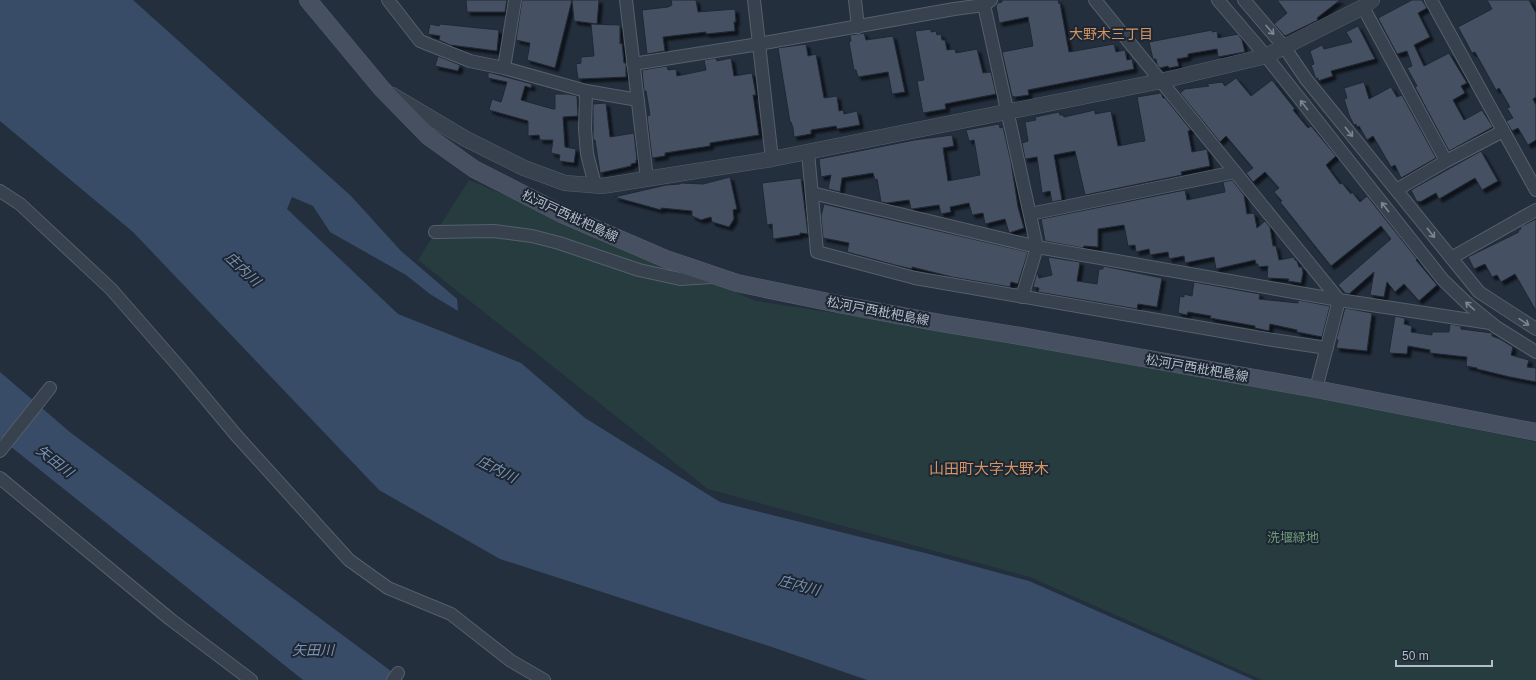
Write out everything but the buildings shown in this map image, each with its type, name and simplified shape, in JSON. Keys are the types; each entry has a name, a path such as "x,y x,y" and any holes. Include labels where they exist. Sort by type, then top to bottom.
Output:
{"main road":[{"name":"松河戸西枇杷島線","path":"308,0 382,89 429,137 474,169 564,214 666,259 745,284 946,324 1316,389 1536,432"}],"street":[{"path":"388,0 420,41 470,61 504,68 586,91 638,100"},
{"path":"504,68 515,0"},
{"path":"626,0 647,178"},
{"path":"754,0 772,159"},
{"path":"855,0 858,27"},
{"path":"1094,0 1340,300"},
{"path":"1218,0 1266,56 1443,280 1490,323 1536,352"},
{"path":"1244,0 1285,48 1306,79 1479,292 1536,329"},
{"path":"1431,0 1536,190"},
{"path":"382,89 466,139 524,168 565,183 602,186 808,152 1161,81 1266,56 1285,48 1367,2 1446,161"},
{"path":"633,64 858,27 953,4 987,3 1007,112 1038,247 1022,297"},
{"path":"586,91 585,129 587,154 595,185"},
{"path":"1396,190 1446,161 1503,131"},
{"path":"808,152 817,252 915,278 1266,339 1327,348"},
{"path":"1030,214 1235,172"},
{"path":"0,191 20,204 111,288 236,435 349,560 388,588 451,614 511,661 544,680"},
{"path":"812,193 1038,247 1340,300 1490,323"},
{"path":"1451,258 1536,210"},
{"path":"435,232 494,231 532,236 559,243 639,270 680,279 720,277"},
{"path":"1316,389 1340,300"},
{"path":"0,452 50,388"},
{"path":"0,478 170,619 251,680"}],"green space":[{"name":"洗堰緑地","path":"469,180 756,301 1105,354 1536,442 1536,680 1262,680 1030,577 708,489 418,260"}],"water":[{"name":"庄内川","path":"0,0 133,0 351,196 401,251 457,299 458,311 430,294 406,275 330,232 313,206 292,197 287,209 398,314 521,363 585,418 720,502 929,554 1029,581 1254,680 867,680 769,646 500,559 379,490 133,232 0,121"},
{"name":"矢田川","path":"0,372 71,433 403,680 303,680 0,438"}],"district":[{"name":"大野木三丁目","path":"1111,34"},
{"name":"山田町大字大野木","path":"989,468"}]}
